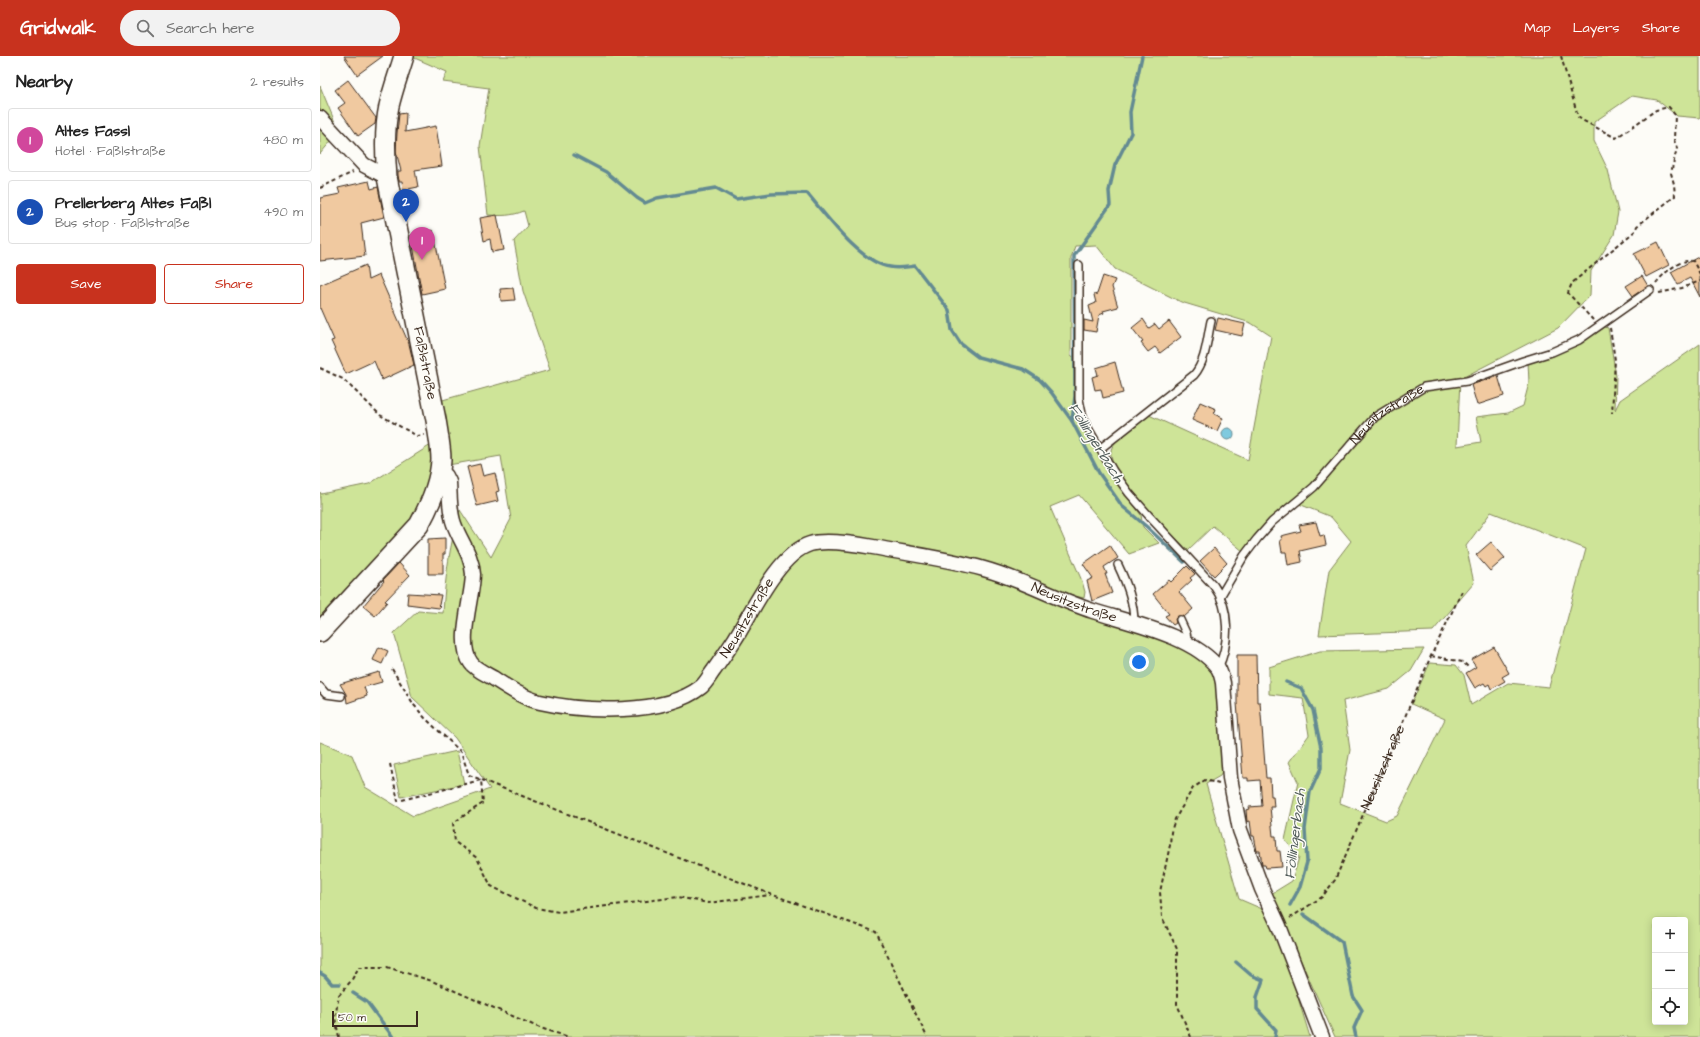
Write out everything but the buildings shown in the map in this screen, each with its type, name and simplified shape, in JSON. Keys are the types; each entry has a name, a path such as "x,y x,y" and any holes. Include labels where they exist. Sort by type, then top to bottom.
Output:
{"street":[{"name":"Faßlstraße","path":"320,632 419,525 429,506 440,470 438,434 387,177 385,156 386,126 389,107 404,56"},
{"path":"320,118 364,165 387,177"},
{"name":"Neusitzstraße","path":"440,470 449,482 453,523 466,547 473,572 465,627 466,651 471,664 513,690 538,702 598,711 662,705 679,699 702,686 731,646 763,590 778,570 798,550 810,543 827,542 917,554 978,567 1082,608 1134,623 1188,644 1218,668"},
{"path":"1218,668 1223,683 1230,783 1240,830 1262,889 1279,926 1322,1037"}],"lane":[{"path":"1079,265 1079,399 1085,423 1101,448 1113,471 1129,493 1214,586 1220,595 1226,621 1224,654 1218,668"},
{"name":"Neusitzstraße","path":"1220,595 1244,556 1257,539 1272,522 1314,487 1375,417 1424,387 1468,381 1552,352 1579,340 1650,290"},
{"path":"1101,448 1194,375 1199,369 1204,357 1211,321"},
{"path":"1118,565 1133,606 1134,623"},
{"path":"1180,620 1186,633 1188,644"},
{"path":"320,687 326,694 341,696"}],"path":[{"path":"1561,56 1578,117 1616,138 1656,110 1669,107 1675,115 1674,140 1677,148 1671,173 1675,196 1637,226 1635,231 1572,283 1568,293 1582,310 1600,326"},
{"path":"320,188 346,176 364,165"},
{"path":"1700,274 1693,261 1687,260 1664,273 1650,290 1658,293 1682,288 1700,281"},
{"path":"1609,319 1615,360 1612,413"},
{"path":"320,368 343,379 380,415 417,436 438,434"},
{"name":"Neusitzstraße","path":"1279,926 1322,897 1334,880 1431,656 1463,589"},
{"path":"1431,656 1463,662 1468,668"},
{"path":"392,669 418,709 461,752 469,775 772,895 876,932 927,1037"},
{"path":"390,764 398,801 481,780"},
{"path":"481,780 483,803 453,823 455,842 477,858 491,886 536,908 559,912 678,897 708,903 772,895"},
{"path":"1191,1037 1177,1004 1177,949 1162,917 1160,892 1170,845 1171,832 1175,819 1193,788 1206,780 1216,784 1230,783"},
{"path":"339,1037 335,1018 339,995 351,981 359,967 387,967 432,981 540,1028 569,1037"}],"green space":[{"path":"410,56 1700,56 1700,118 1677,116 1657,100 1632,96 1594,122 1594,141 1608,170 1618,212 1614,235 1591,271 1590,295 1558,328 1460,379 1457,446 1481,442 1476,417 1508,413 1523,406 1529,383 1528,362 1580,344 1605,327 1608,328 1616,376 1615,410 1620,400 1700,344 1700,1037 1335,1037 1271,894 1292,881 1299,857 1285,840 1298,782 1289,762 1309,735 1303,698 1269,694 1269,667 1320,651 1424,649 1411,671 1389,689 1343,701 1350,750 1340,803 1386,821 1397,816 1445,719 1411,704 1430,663 1456,665 1464,675 1471,705 1508,683 1549,687 1586,549 1491,512 1466,546 1474,583 1433,631 1319,635 1329,570 1351,541 1331,517 1299,504 1297,500 1244,552 1213,526 1188,550 1155,517 1129,487 1112,460 1111,450 1117,441 1127,431 1149,415 1248,460 1271,336 1251,323 1181,302 1115,269 1096,245 1075,246 1071,258 1071,355 1076,359 1078,408 1091,440 1141,515 1143,527 1159,543 1129,554 1079,495 1050,507 1082,581 1085,592 1084,598 1034,581 956,568 1000,579 1129,626 1193,652 1210,667 1218,682 1224,766 1220,776 1206,784 1239,899 1267,911 1287,962 1310,1037 320,1037 320,742 352,755 365,787 413,816 490,789 455,738 412,697 394,633 418,611 443,613 448,561 460,510 491,557 511,519 501,456 448,465 439,401 550,370 523,291 514,241 528,226 524,211 515,214 497,216 488,215 480,146 489,88 443,82 447,72"},
{"path":"320,86 339,132 320,111"},
{"path":"320,127 332,140 320,154"},
{"path":"434,443 431,481 417,518 320,625 320,492 321,494 369,484"},
{"path":"457,751 464,784 401,797 394,765"}],"water":[{"path":"1226,428 1230,428 1234,434 1230,440 1226,440 1222,436 1222,432"}],"waterway":[{"path":"1072,421 1075,396 1074,256 1110,205 1109,191 1115,165 1131,133 1130,112 1142,56"},
{"name":"Föllingerbach","path":"574,155 606,172 645,203 657,198 716,188 736,199 771,194 807,193 844,237 867,257 879,264 893,268 915,266 949,310 952,330 961,344 978,357 1023,369 1040,380 1051,392 1072,421 1099,473 1122,506 1184,562"},
{"name":"Föllingerbach","path":"1286,682 1301,688 1313,710 1321,748 1321,768 1310,792 1305,829 1307,862 1300,887 1290,905"},
{"name":"Föllingerbach","path":"1303,914 1342,942 1353,996 1362,1010 1354,1028 1356,1037"},
{"path":"1236,962 1251,975 1263,980 1257,997 1257,1009 1276,1030 1275,1037"},
{"path":"320,973 332,984 340,984"},
{"path":"353,993 367,1002 393,1037"}],"place":[{"name":"Prellerberg Altes Faßl","path":"406,222"},
{"name":"Altes Fassl","path":"422,260"}]}
